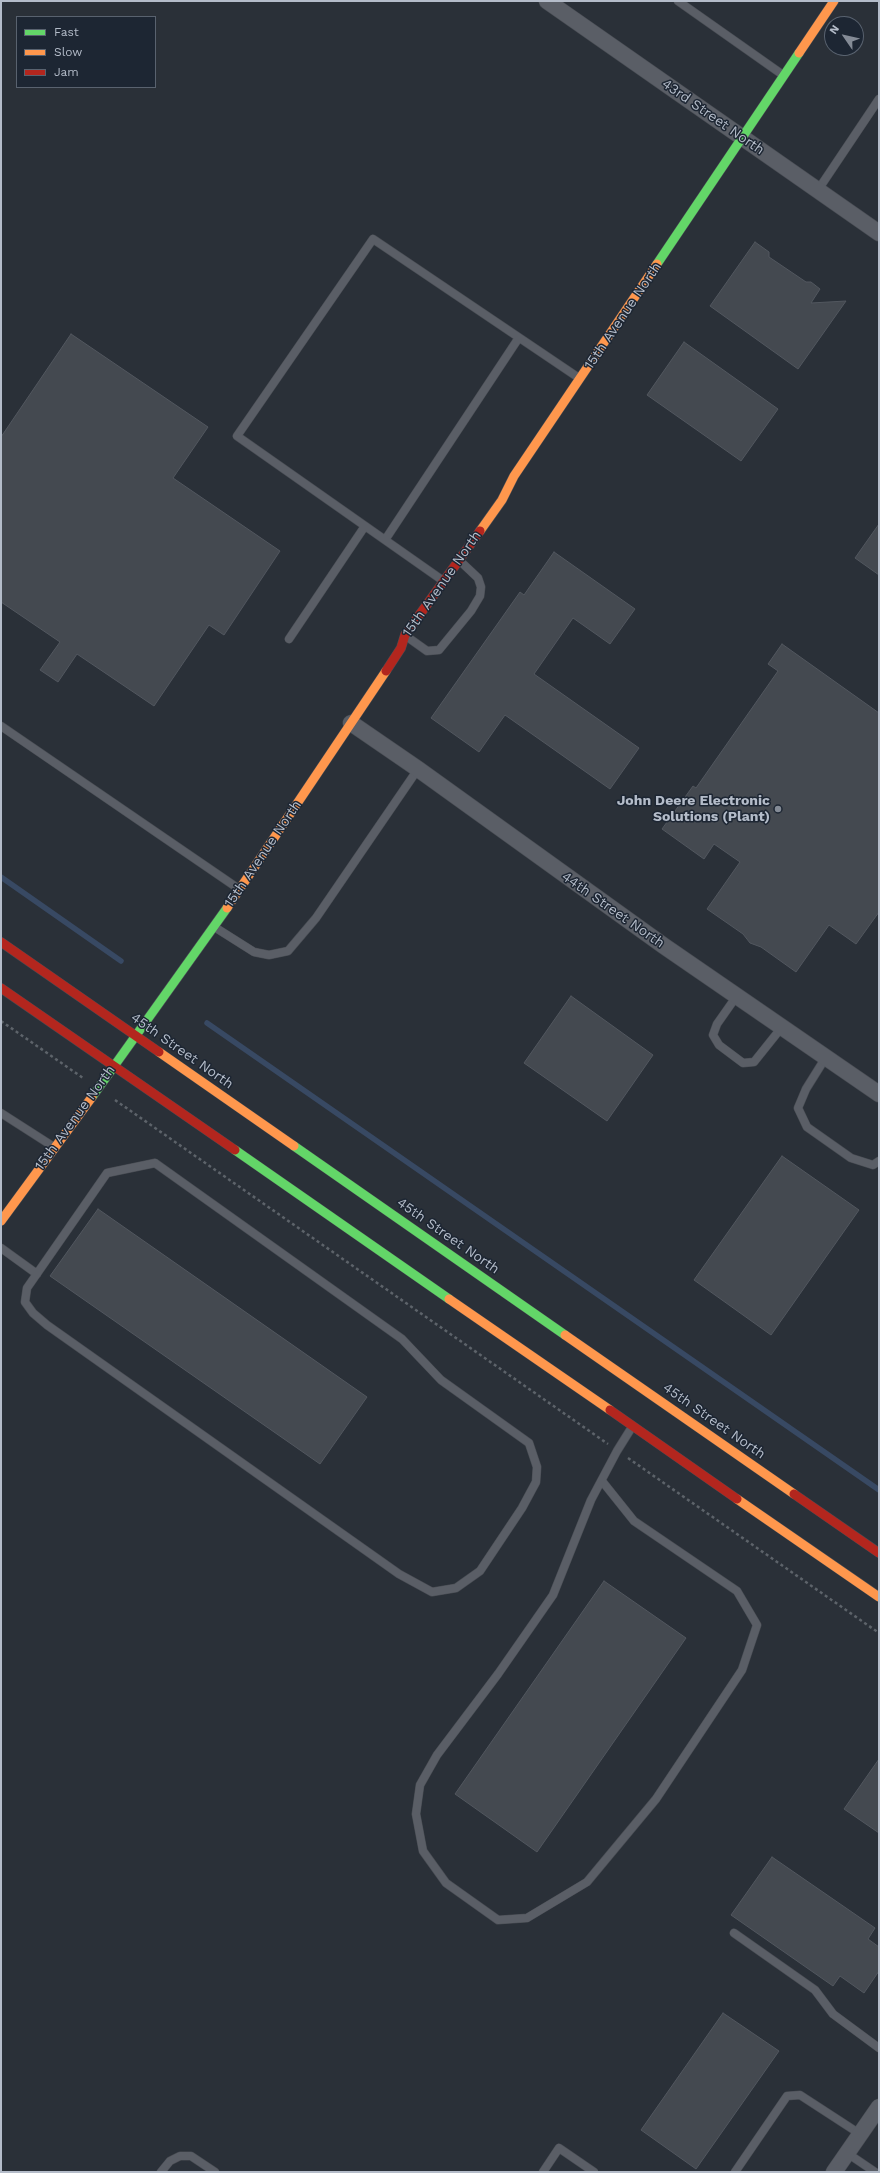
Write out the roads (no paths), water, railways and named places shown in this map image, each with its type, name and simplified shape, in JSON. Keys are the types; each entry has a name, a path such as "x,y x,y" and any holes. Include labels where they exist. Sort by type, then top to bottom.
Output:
{"main road":[{"name":"15th Avenue North","path":"1,1221 112,1066 172,988 240,890 401,648 405,635 445,582 459,559 502,500 514,476 834,1"},
{"name":"45th Street North","path":"1,942 879,1553"},
{"path":"1,988 879,1597"}],"street":[{"name":"43rd Street North","path":"547,1 879,233"},
{"name":"44th Street North","path":"350,723 418,768 511,838 736,997 879,1094"},
{"path":"834,2172 879,2107"}],"lane":[{"path":"678,1 784,76"},
{"path":"818,190 879,99"},
{"path":"445,582 237,436 373,239 580,379"},
{"path":"384,540 518,338"},
{"path":"289,639 365,526"},
{"path":"405,635 427,651 439,650 472,611 480,596 481,587 478,578 459,559"},
{"path":"1,726 240,890"},
{"path":"214,926 254,952 269,955 288,951 316,918 418,768"},
{"path":"736,997 717,1024 713,1035 719,1045 744,1063 754,1062 782,1027"},
{"path":"826,1057 806,1089 798,1108 807,1127 851,1158 873,1165 879,1162"},
{"path":"1,1113 54,1147"},
{"path":"155,1162 402,1339 441,1380 529,1443 537,1467 536,1482 522,1508 480,1571 456,1588 432,1592 399,1574 47,1325 33,1313 25,1302 27,1288 36,1274 107,1173 155,1162"},
{"path":"1,1248 36,1274"},
{"path":"602,1481 634,1521 737,1591 757,1625 742,1670 656,1799 587,1882 527,1918 498,1920 446,1883 423,1850 416,1814 420,1785 438,1755 498,1674 553,1595 591,1500 617,1450 632,1427"},
{"path":"734,1933 815,1990 833,2014 879,2048"},
{"path":"735,2172 787,2096 800,2095 860,2134"},
{"path":"543,2172 559,2148 594,2172"},
{"path":"847,2153 875,2172"},
{"path":"161,2172 170,2161 180,2156 191,2156 215,2172"}],"waterway":[{"path":"1,877 121,961"},
{"path":"207,1023 879,1490"}],"place":[{"name":"John Deere Electronic Solutions (Plant)","path":"778,809"}]}
